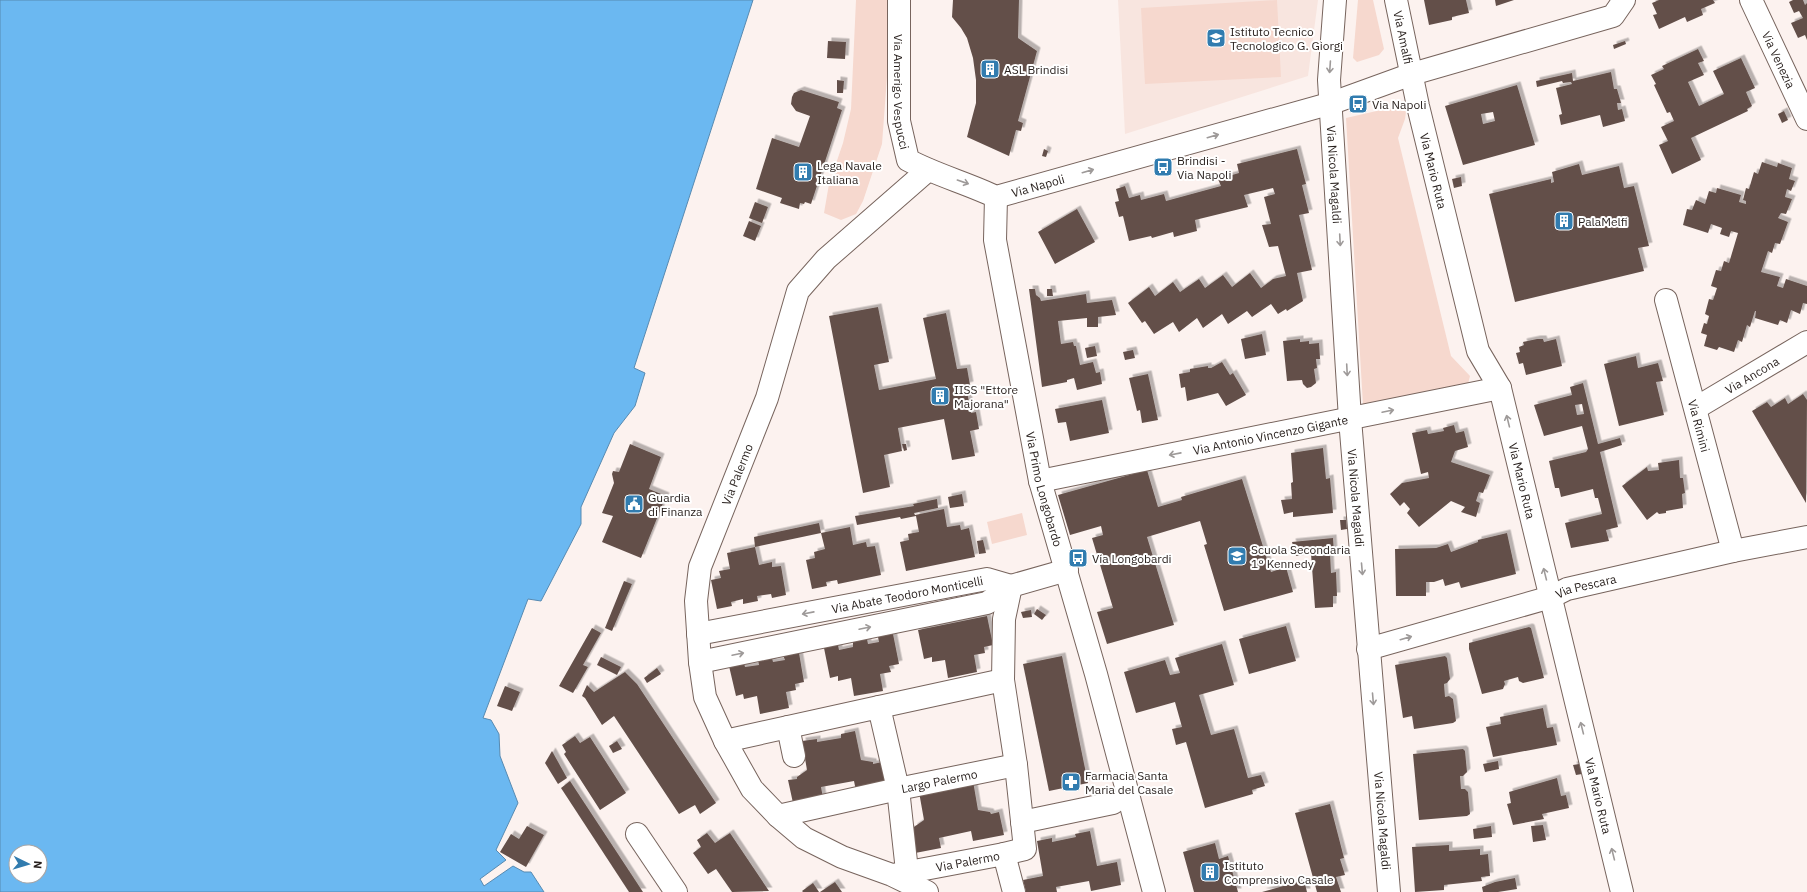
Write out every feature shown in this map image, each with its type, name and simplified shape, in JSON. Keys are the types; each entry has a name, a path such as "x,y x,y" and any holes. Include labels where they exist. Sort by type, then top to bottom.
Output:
{"street":[{"name":"Via Amerigo Vespucci","path":"898,0 899,121 908,160 928,170"},
{"path":"1332,103 1329,80 1334,0"},
{"name":"Via Amalfi","path":"1396,0 1412,74"},
{"name":"Via Napoli","path":"928,170 971,185 996,196 1332,103 1412,74 1613,16 1624,0"},
{"name":"Via Venezia","path":"1751,0 1807,119"},
{"name":"Via Mario Ruta","path":"1412,74 1420,113 1478,351 1500,388 1622,892"},
{"name":"Via Nicola Magaldi","path":"1332,103 1350,419 1389,892"},
{"name":"Via Palermo","path":"927,892 900,873 842,857 804,838 778,816 752,789 725,741 705,697 700,662 696,601 700,567 767,398 798,291 826,259 928,170"},
{"name":"Via Primo Longobardo","path":"996,196 995,240 1040,481 1067,570 1154,892"},
{"name":"Via Rimini","path":"1666,300 1733,551"},
{"name":"Via Ancona","path":"1696,408 1807,342"},
{"name":"Via Antonio Vincenzo Gigante","path":"1040,481 1500,388"},
{"name":"Via Pescara","path":"1368,649 1550,597 1567,589 1733,551 1807,537"},
{"path":"1004,854 1025,849 1016,765 1003,680 1004,620 1011,586 1067,570"},
{"name":"Via Abate Teodoro Monticelli","path":"698,634 987,579 1011,586"},
{"name":"Via Abate Teodoro Monticelli","path":"700,662 987,603 1011,586"},
{"path":"725,741 1003,680"},
{"name":"Largo Palermo","path":"879,707 898,789 1016,765"},
{"path":"788,727 794,756"},
{"path":"778,816 898,789 900,873"},
{"path":"1022,822 1113,803"},
{"path":"637,834 676,892"},
{"name":"Via Palermo","path":"900,873 1004,854 1014,892"}],"shaded area":[{"path":"856,0 887,0 887,77 882,144 863,201 856,214 841,220 824,213 829,184 843,143 851,109"},
{"name":"Istituto Tecnico Tecnologico G. Giorgi","path":"1118,0 1318,0 1308,76 1125,134"},
{"path":"1277,0 1281,77 1145,84 1141,8"},
{"path":"1358,0 1373,0 1384,49 1379,55 1357,62 1353,58"},
{"path":"1407,104 1405,119 1398,138 1451,356 1470,376 1468,384 1363,405 1346,118"},
{"path":"1022,513 1027,535 992,544 987,522"}],"water":[{"path":"0,0 753,0 634,368 645,373 635,406 614,433 581,507 581,524 541,601 528,599 483,718 491,720 499,734 500,756 518,803 496,850 506,860 480,879 484,886 513,866 524,872 531,872 544,892 0,892"}],"building":[{"name":"ASL Brindisi","path":"953,0 1019,0 1018,38 1037,51 1018,121 1023,123 1021,131 1016,130 1009,156 967,137 976,103 976,80 973,58 967,38 952,17"},
{"path":"1424,0 1466,0 1469,13 1452,17 1452,20 1429,25"},
{"path":"1495,0 1514,0 1496,6"},
{"path":"1659,0 1713,0 1715,3 1701,9 1703,15 1687,22 1685,17 1659,29 1653,15 1657,14 1652,3"},
{"path":"1793,0 1803,0 1805,5 1807,3 1807,40 1805,35 1798,38 1791,23 1803,18 1799,11 1794,13 1789,2"},
{"path":"828,41 846,42 845,59 827,58"},
{"path":"1625,41 1626,44 1614,49 1613,45"},
{"path":"1698,49 1704,61 1698,63 1704,75 1688,82 1699,106 1724,94 1713,71 1741,58 1755,88 1746,92 1752,106 1747,109 1748,111 1691,138 1701,160 1672,174 1659,145 1668,141 1661,127 1674,121 1670,112 1667,113 1651,75 1664,69 1662,66"},
{"path":"1611,72 1614,89 1617,89 1621,103 1617,103 1618,110 1622,109 1625,121 1603,127 1600,115 1561,125 1559,115 1562,114 1556,88 1572,84 1571,82 1563,83 1562,81 1537,87 1536,81 1572,73 1573,81"},
{"path":"837,80 844,81 843,93 837,93"},
{"path":"1517,85 1535,145 1463,165 1445,106","holes":["1493,112 1495,121 1483,124 1481,114"]},
{"path":"801,90 839,102 837,108 842,110 811,204 805,202 804,204 800,203 799,209 780,203 782,198 756,189 772,138 799,147 810,116 796,111 791,104 794,93"},
{"path":"1784,111 1788,120 1782,123 1778,114"},
{"path":"1044,149 1048,151 1046,157 1042,156"},
{"path":"1297,149 1306,184 1302,185 1309,213 1299,215 1312,270 1297,273 1303,301 1287,311 1286,309 1278,314 1271,304 1252,317 1247,311 1228,324 1222,314 1203,328 1197,318 1179,332 1173,322 1154,334 1145,321 1142,323 1128,303 1149,287 1155,296 1173,282 1180,292 1199,279 1205,288 1223,275 1232,287 1250,273 1261,288 1273,279 1286,276 1278,246 1269,247 1262,225 1271,224 1264,197 1275,194 1273,188 1244,195 1248,207 1195,220 1197,231 1174,237 1173,232 1152,238 1151,236 1129,241 1123,216 1119,217 1115,202 1119,201 1116,189 1125,186 1129,198 1140,195 1141,200 1164,194 1166,201 1221,186 1218,179 1239,173 1237,164"},
{"path":"1762,162 1777,167 1778,163 1792,168 1789,179 1795,181 1791,191 1787,189 1785,197 1792,199 1786,214 1781,213 1778,218 1788,222 1780,244 1775,243 1772,253 1768,251 1761,272 1780,277 1777,286 1783,288 1786,279 1807,286 1807,304 1803,303 1800,314 1791,310 1787,323 1780,320 1778,325 1755,318 1755,311 1750,327 1747,325 1742,342 1738,340 1734,352 1719,347 1717,350 1704,346 1707,335 1701,333 1704,323 1707,324 1709,316 1705,314 1709,299 1713,300 1717,288 1711,286 1716,270 1721,271 1724,261 1729,263 1738,233 1731,231 1729,237 1720,234 1722,228 1711,224 1708,233 1683,225 1687,209 1692,210 1696,200 1705,204 1709,191 1716,193 1717,188 1741,195 1739,202 1746,204 1746,201 1743,200 1746,188 1749,189 1754,172 1758,174"},
{"name":"PalaMelfi","path":"1579,164 1582,175 1619,166 1624,188 1634,186 1649,246 1638,248 1644,271 1515,302 1489,194 1551,179 1551,183 1554,182 1552,172"},
{"path":"1461,177 1462,186 1454,188 1452,179"},
{"path":"755,202 768,207 762,223 749,218"},
{"path":"1077,209 1095,242 1055,264 1038,232"},
{"path":"749,221 761,226 755,241 743,236"},
{"path":"1029,289 1035,289 1036,295 1041,301 1086,294 1087,303 1112,300 1116,315 1098,317 1098,327 1087,327 1087,318 1058,321 1061,344 1073,342 1074,346 1076,346 1080,365 1093,362 1096,373 1100,372 1102,384 1077,390 1074,378 1067,380 1067,382 1042,387"},
{"path":"1047,289 1052,289 1053,296 1047,296"},
{"name":"IISS \"Ettore Majorana\"","path":"878,307 889,362 874,365 879,390 936,379 923,318 946,313 957,369 967,368 970,385 966,386 971,413 976,412 979,429 970,431 975,456 952,460 944,419 898,428 902,451 884,455 890,487 863,493 829,316"},
{"path":"1262,334 1266,355 1245,359 1241,339"},
{"path":"1300,339 1300,342 1309,341 1309,344 1319,343 1320,359 1316,359 1317,368 1314,369 1316,383 1307,388 1303,384 1302,380 1287,381 1283,341"},
{"path":"1543,339 1544,342 1556,339 1562,366 1526,375 1523,363 1519,364 1516,353 1520,352 1519,347 1524,345 1523,342"},
{"path":"1095,346 1097,356 1087,358 1085,348"},
{"path":"1133,350 1135,358 1125,360 1123,352"},
{"path":"1636,356 1638,368 1658,363 1663,381 1656,382 1664,415 1619,426 1604,364"},
{"path":"1222,362 1230,375 1233,373 1246,395 1226,406 1218,393 1187,401 1185,387 1181,388 1179,374 1190,372 1190,369 1208,366 1208,368 1211,368"},
{"path":"1148,374 1158,420 1142,423 1140,410 1137,411 1129,378"},
{"path":"1583,383 1598,444 1620,438 1622,445 1600,452 1618,527 1606,530 1609,541 1571,548 1565,523 1602,514 1598,498 1595,498 1593,489 1561,497 1559,488 1555,488 1549,461 1586,452 1588,449 1582,426 1544,436 1534,405 1572,395 1570,387","holes":["1582,404 1584,414 1577,415 1575,405"]},
{"path":"1803,394 1807,400 1806,503 1752,411 1767,402 1771,407 1785,398 1788,404"},
{"path":"1102,400 1109,433 1070,441 1066,422 1058,423 1055,409"},
{"path":"1454,425 1456,433 1464,431 1468,447 1455,451 1451,462 1490,475 1483,493 1479,492 1476,501 1480,503 1476,517 1461,512 1465,507 1451,501 1419,527 1407,513 1410,509 1404,502 1400,506 1390,494 1402,483 1429,478 1428,472 1421,474 1412,433 1427,430 1428,434 1444,431 1443,428"},
{"name":"Guardia di Finanza","path":"630,444 661,457 649,489 666,496 641,558 602,542 613,516 602,513 614,483 612,474 613,471 619,472"},
{"path":"902,444 906,444 907,450 904,451"},
{"path":"1323,448 1326,479 1330,478 1333,513 1293,517 1293,512 1284,514 1281,500 1292,499 1291,483 1293,482 1291,453"},
{"path":"1679,460 1680,478 1683,478 1685,493 1682,494 1683,508 1666,511 1666,513 1659,514 1657,512 1647,520 1622,486 1647,467 1648,471 1659,470 1658,463"},
{"name":"Scuola Secondaria 1° Kennedy","path":"1147,470 1158,507 1182,500 1181,497 1242,479 1271,572 1286,567 1293,592 1224,611 1204,545 1207,544 1200,521 1147,537 1174,625 1107,644 1097,612 1113,608 1092,538 1103,535 1101,526 1070,535 1058,495"},
{"path":"962,494 964,506 950,508 948,497"},
{"path":"937,499 938,508 914,513 915,515 944,509 947,527 960,525 961,530 969,528 975,557 906,571 900,542 909,540 908,534 919,532 916,516 901,519 900,517 857,525 855,516 914,506 913,504"},
{"path":"1340,520 1346,520 1347,529 1341,530"},
{"path":"819,523 821,533 755,547 754,537"},
{"path":"850,527 853,545 866,542 867,547 875,546 881,575 838,584 837,580 826,582 827,586 812,589 806,560 815,558 814,552 825,549 821,533"},
{"path":"1507,533 1516,574 1461,588 1459,582 1445,586 1443,579 1434,582 1426,582 1426,596 1396,596 1395,549 1436,548 1448,544 1451,552 1478,542 1478,540"},
{"path":"1333,538 1334,553 1330,553 1331,573 1336,572 1337,596 1333,596 1333,607 1315,608 1311,554 1296,556 1292,542"},
{"path":"983,540 986,553 979,554 977,541"},
{"path":"755,547 759,565 772,562 772,567 781,566 786,595 772,598 771,594 757,596 758,601 743,604 743,599 731,602 732,606 717,609 711,580 721,578 719,571 730,569 727,553"},
{"path":"624,581 632,584 612,631 605,628"},
{"path":"1037,609 1046,615 1042,620 1034,614"},
{"path":"1031,610 1032,617 1023,618 1021,612"},
{"path":"987,616 993,645 984,647 985,653 974,655 977,672 948,678 945,660 932,662 932,657 924,659 918,630"},
{"path":"1286,626 1296,661 1249,674 1239,639"},
{"path":"1529,627 1531,628 1544,678 1523,683 1519,681 1518,677 1504,681 1505,684 1503,689 1482,694 1469,649 1469,643"},
{"path":"592,628 601,633 583,665 588,667 573,693 559,686"},
{"path":"893,634 899,664 889,666 891,672 880,674 883,691 854,696 851,678 838,681 838,676 830,678 824,648 838,645 839,650 853,647 853,642 867,639 868,644 879,642 878,637"},
{"path":"1222,644 1234,685 1199,695 1211,735 1234,729 1248,778 1261,775 1265,786 1252,790 1253,794 1205,808 1186,742 1176,745 1172,729 1182,727 1175,702 1136,713 1124,672 1165,660 1170,675 1180,673 1175,658"},
{"path":"799,653 804,682 795,684 796,690 786,692 789,708 760,714 757,696 744,699 743,694 736,696 729,666 744,663 745,667 759,665 758,660 772,658 773,662 785,660 783,655"},
{"path":"1062,656 1088,783 1049,791 1023,664"},
{"path":"1445,656 1447,658 1450,679 1444,684 1445,697 1449,696 1453,699 1456,721 1453,723 1414,729 1412,716 1403,718 1395,665"},
{"path":"601,657 621,667 617,675 597,665"},
{"path":"657,668 661,674 647,683 644,678"},
{"path":"625,672 637,684 716,803 700,814 695,805 679,814 614,716 602,725 585,698 582,696 587,685 594,692"},
{"path":"505,686 520,692 512,711 497,706"},
{"path":"1543,708 1547,728 1553,727 1557,745 1493,757 1486,727 1501,724 1500,717"},
{"path":"855,731 861,760 873,762 873,764 882,762 887,785 856,791 854,781 821,787 823,798 793,803 788,780 797,779 797,777 807,770 802,741 817,739 817,742 841,738 841,734"},
{"path":"575,736 580,743 590,737 626,793 600,810 564,754 566,752 562,745"},
{"path":"617,741 622,749 613,753 609,746"},
{"path":"1463,749 1465,751 1467,772 1463,776 1460,776 1461,789 1465,789 1468,792 1470,814 1467,816 1419,820 1413,754"},
{"path":"552,751 567,778 558,784 545,763"},
{"path":"1498,761 1499,769 1485,772 1483,764"},
{"path":"1579,764 1582,774 1576,775 1573,765"},
{"path":"1557,778 1561,796 1566,795 1569,808 1542,814 1544,819 1513,825 1507,804 1511,803 1509,792"},
{"path":"570,781 643,892 629,892 561,788"},
{"path":"973,781 978,810 990,812 991,814 999,812 1004,835 973,841 971,831 939,838 941,848 910,854 906,830 914,829 914,827 924,820 919,792"},
{"path":"1330,804 1344,858 1340,859 1345,875 1336,877 1341,892 1317,892 1295,813"},
{"path":"1543,825 1546,840 1533,842 1531,826"},
{"path":"527,826 544,835 526,867 500,852 511,834 519,839"},
{"path":"1491,826 1492,837 1474,839 1473,829"},
{"path":"1090,831 1097,866 1117,862 1121,885 1091,891 1089,881 1056,887 1057,892 1026,892 1023,880 1043,876 1037,841 1052,838 1052,842 1076,837 1075,834"},
{"path":"707,833 715,843 730,833 769,891 732,892 716,869 708,874 693,853 701,847 697,840"},
{"name":"Istituto Comprensivo Casale","path":"1215,843 1219,859 1228,856 1238,892 1194,892 1183,852"},
{"path":"1449,845 1449,851 1480,849 1480,855 1488,854 1490,876 1481,877 1482,881 1444,885 1444,890 1415,892 1412,847"},
{"path":"1515,878 1517,889 1498,892 1483,892 1482,887 1495,882"},
{"name":"Istituto Comprensivo Casale","path":"1304,880 1307,892 1262,892"},
{"path":"835,882 842,892 820,892"},
{"path":"813,883 819,892 802,891"}],"place":[{"name":"Istituto Tecnico Tecnologico G. Giorgi","path":"1216,38"},
{"name":"ASL Brindisi","path":"990,69"},
{"name":"Via Napoli","path":"1358,104"},
{"name":"Brindisi - Via Napoli","path":"1163,167"},
{"name":"Lega Navale Italiana","path":"803,172"},
{"name":"PalaMelfi","path":"1564,221"},
{"name":"IISS \"Ettore Majorana\"","path":"940,396"},
{"name":"Guardia di Finanza","path":"634,504"},
{"name":"Scuola Secondaria 1° Kennedy","path":"1237,556"},
{"name":"Via Longobardi","path":"1078,558"},
{"name":"Farmacia Santa Maria del Casale","path":"1071,782"},
{"name":"Istituto Comprensivo Casale","path":"1210,872"}]}
